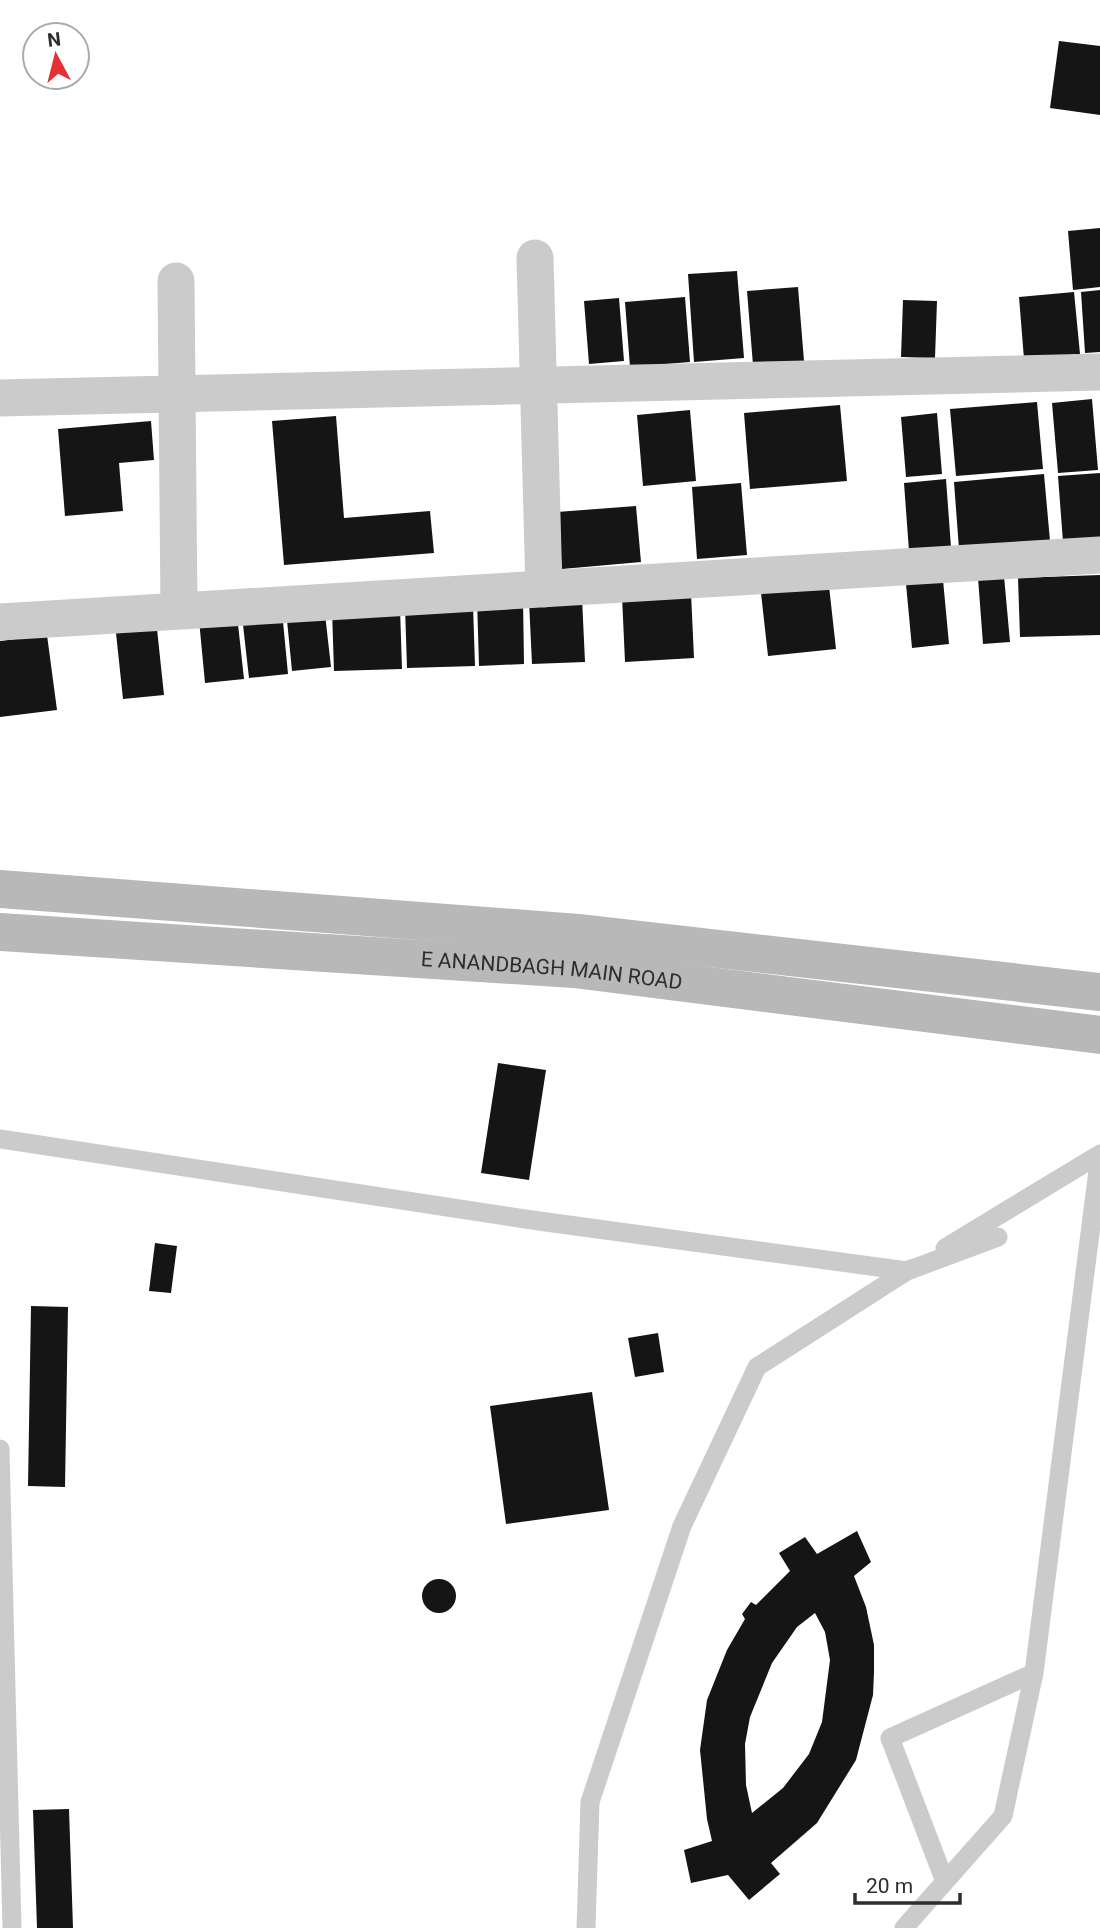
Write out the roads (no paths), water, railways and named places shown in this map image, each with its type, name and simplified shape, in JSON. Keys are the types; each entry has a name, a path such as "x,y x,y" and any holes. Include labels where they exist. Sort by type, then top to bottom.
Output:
{"street":[{"path":"535,258 544,589"},
{"path":"176,281 179,611"},
{"path":"0,398 1100,372"},
{"path":"0,622 1100,555"},
{"name":"E ANANDBAGH MAIN ROAD","path":"0,889 578,933 1100,992"},
{"name":"E ANANDBAGH MAIN ROAD","path":"0,932 574,969 1100,1035"}],"lane":[{"path":"0,1139 539,1221 908,1271 998,1237"},
{"path":"586,1928 590,1802 682,1526 757,1367 908,1271 1100,1155"},
{"path":"904,1928 1003,1816 1034,1673 1100,1155"},
{"path":"0,1449 12,1928"},
{"path":"944,1880 890,1738 1034,1673"}]}
